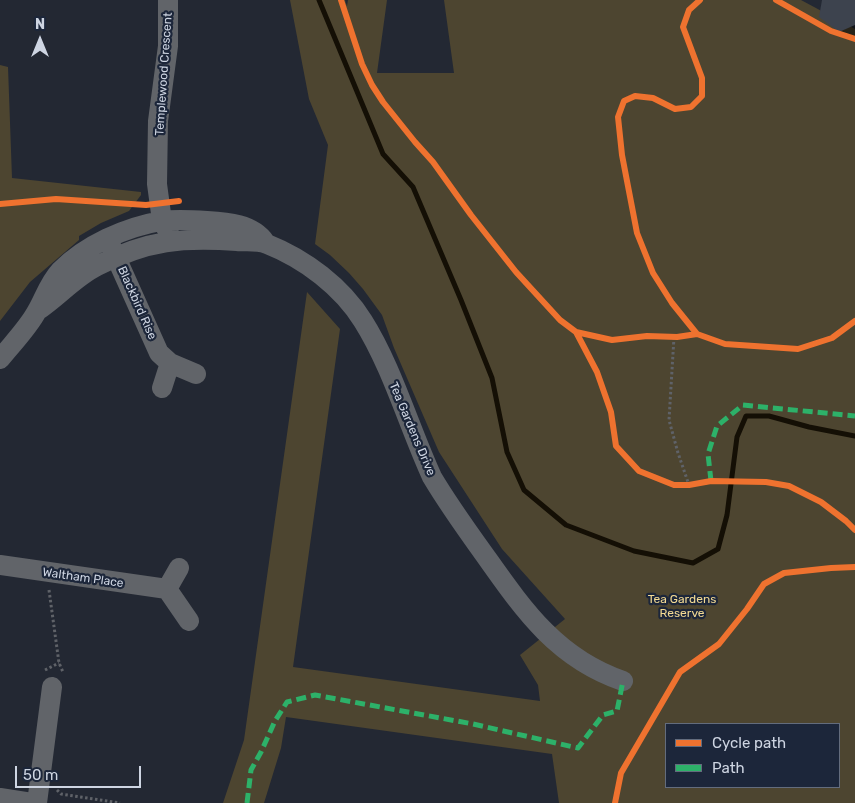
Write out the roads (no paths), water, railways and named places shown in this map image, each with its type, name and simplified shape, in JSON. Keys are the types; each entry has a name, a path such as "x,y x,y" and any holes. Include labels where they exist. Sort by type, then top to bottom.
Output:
{"street":[{"name":"Templewood Crescent","path":"168,0 168,46 158,121 157,184 171,227"},
{"name":"Tea Gardens Drive","path":"171,227 207,239 265,242 316,271 350,303 376,343 420,452 444,498 515,599 546,634 566,652 584,664 623,681"},
{"path":"0,359 37,311 88,271 112,248 150,244 171,227"},
{"name":"Blackbird Rise","path":"112,248 159,353 170,363 196,374"},
{"path":"162,388 170,363"},
{"name":"Waltham Place","path":"0,565 167,589"},
{"path":"179,568 167,589 189,621"},
{"path":"0,798 36,797 52,687"}],"waterway":[{"path":"319,0 383,154 413,187 461,300 492,378 507,452 524,490 566,525 634,551 693,563 718,549 727,515 737,437 746,416 769,416 809,427 855,436"}],"park label":[{"name":"Tea Gardens Reserve","path":"682,607"}]}
